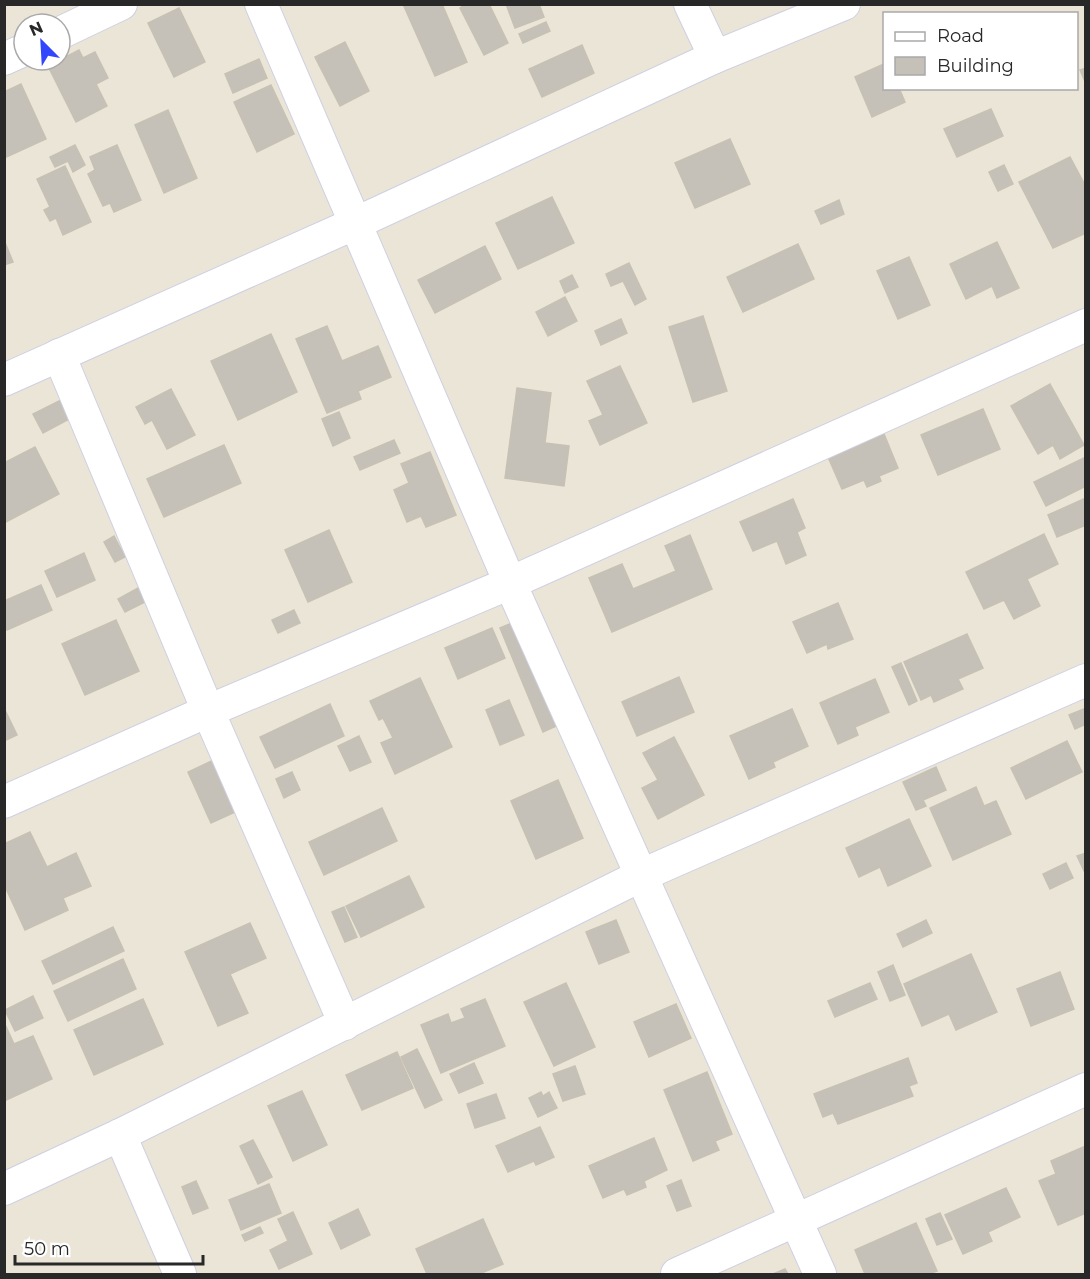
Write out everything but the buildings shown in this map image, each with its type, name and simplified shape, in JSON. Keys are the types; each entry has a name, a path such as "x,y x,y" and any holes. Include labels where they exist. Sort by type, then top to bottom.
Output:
{"street":[{"path":"72,27 121,4"},
{"path":"261,4 510,583 820,1275"},
{"path":"690,4 715,57"},
{"path":"4,380 356,223 715,57 844,4"},
{"path":"4,802 208,711 510,583 1086,326"},
{"path":"58,355 208,711 345,1024"},
{"path":"4,1189 120,1135 642,875 1086,680"},
{"path":"677,1275 1086,1089"},
{"path":"120,1135 180,1275"}]}
